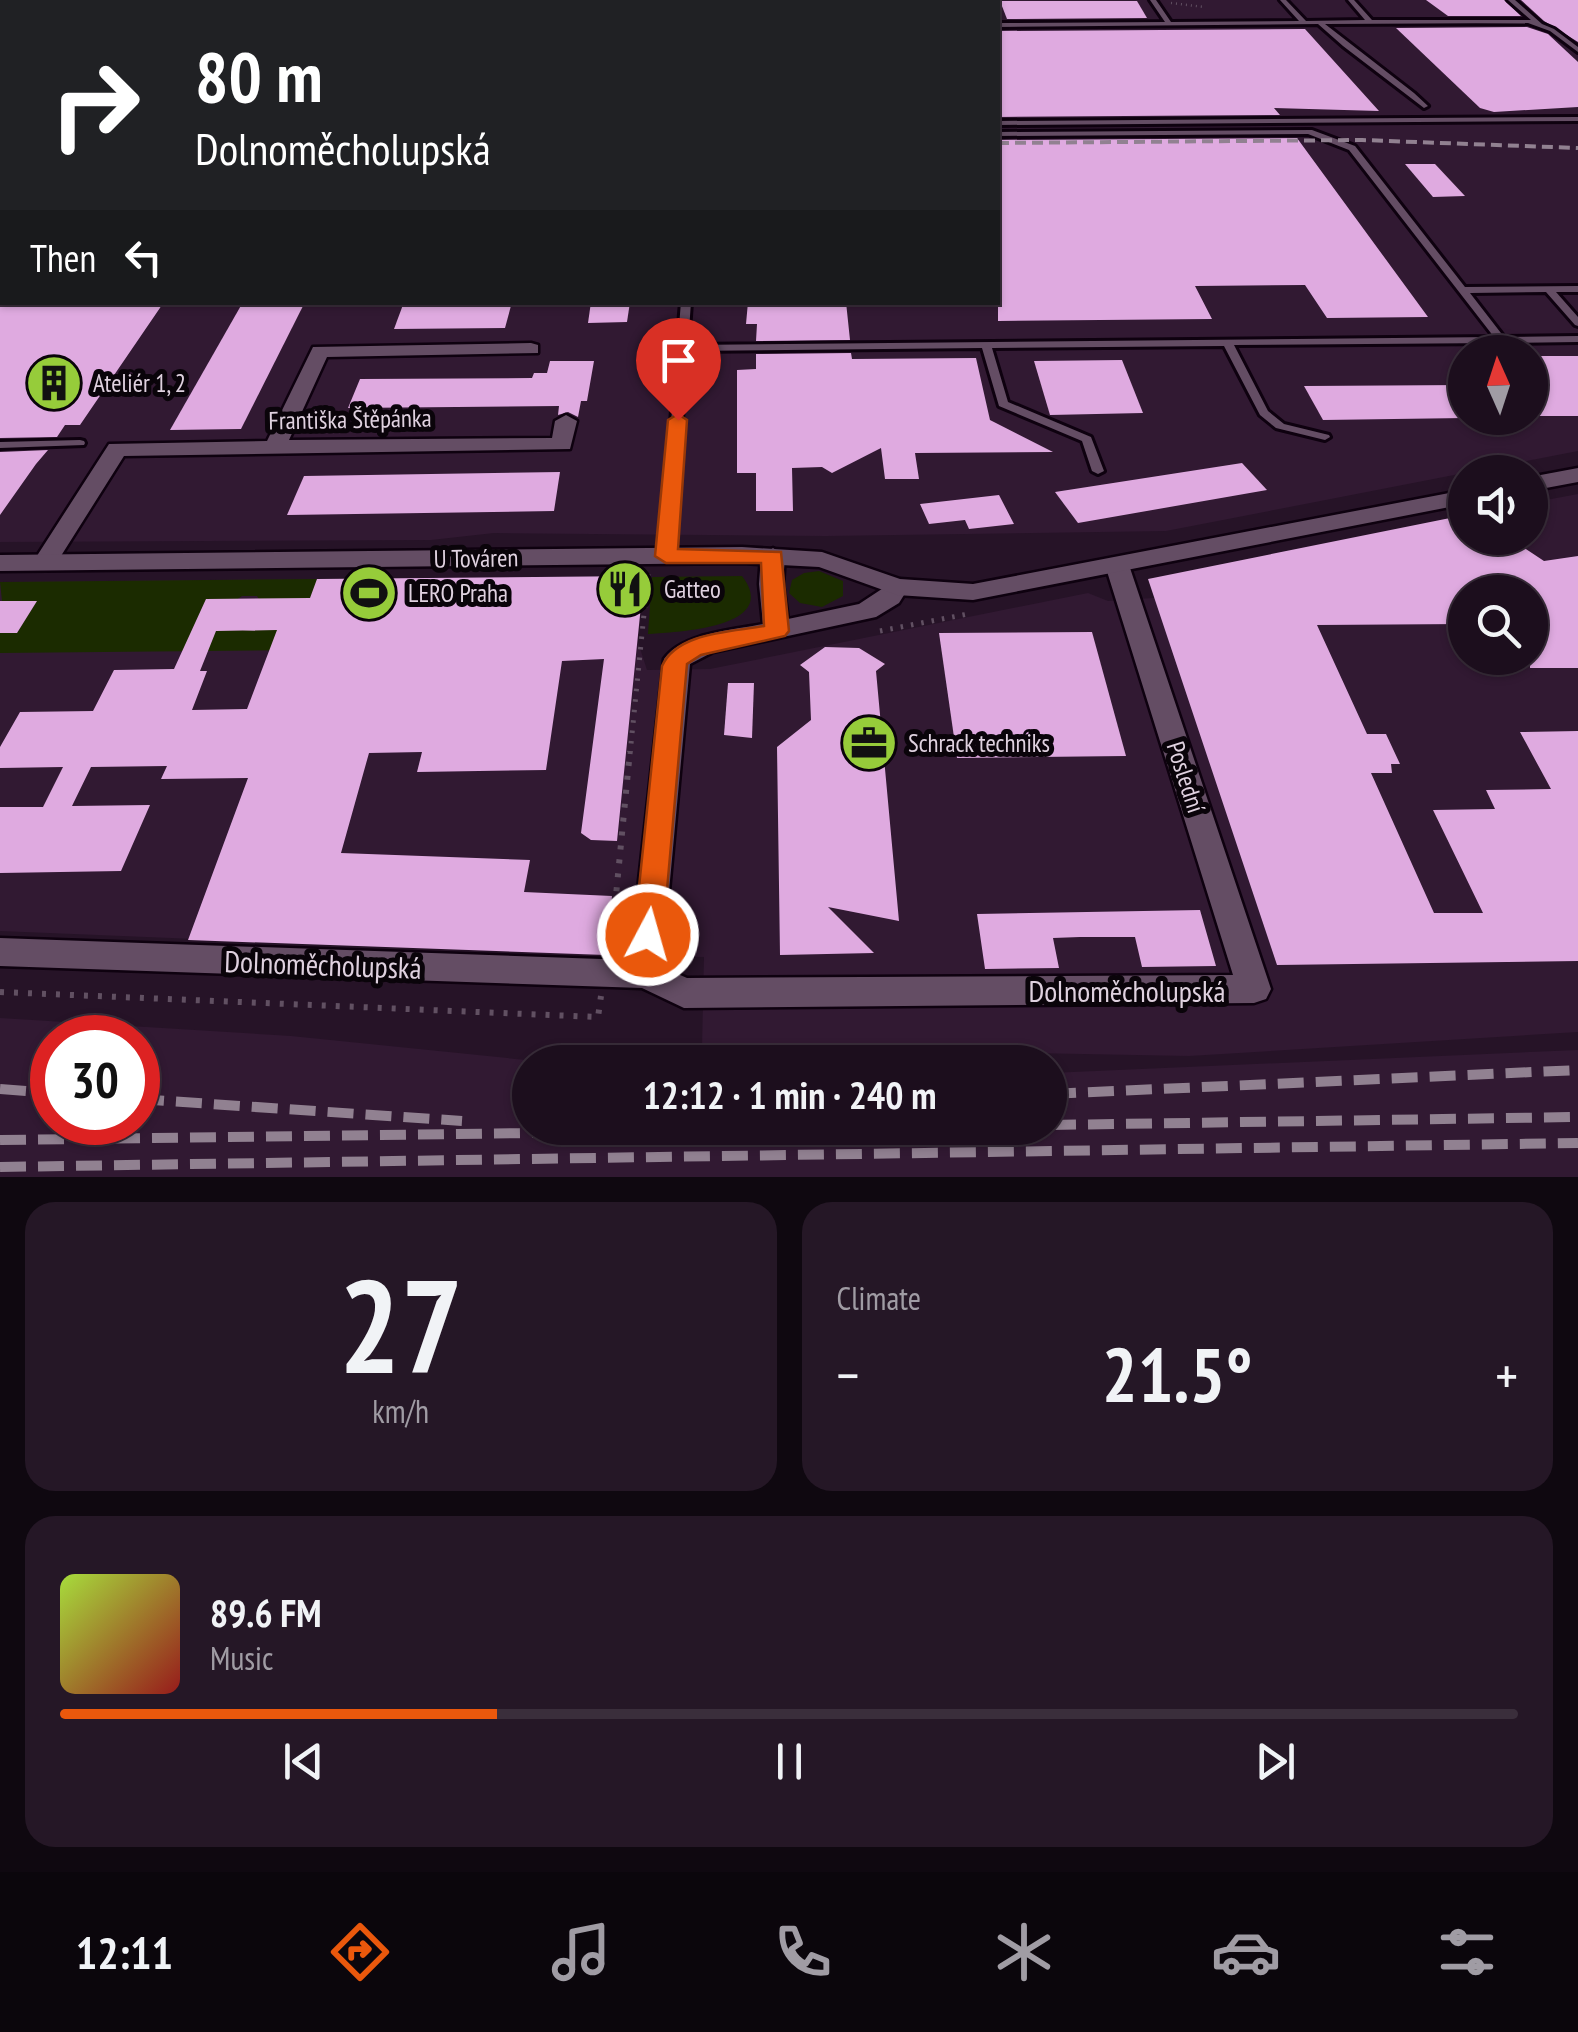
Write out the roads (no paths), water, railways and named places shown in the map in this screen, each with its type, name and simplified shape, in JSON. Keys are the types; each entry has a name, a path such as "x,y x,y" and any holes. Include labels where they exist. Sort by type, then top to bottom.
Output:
{"street":[{"path":"275,448 320,351 531,350"},
{"name":"Františka Štěpánka","path":"45,562 117,449 562,444 566,421"},
{"path":"1548,481 1578,475"},
{"path":"1117,565 1448,500"},
{"name":"U Továren","path":"0,562 657,564 773,556 836,563 897,587 956,592 987,590 1117,565"},
{"path":"773,556 771,584 777,631"},
{"name":"Poslední","path":"1117,565 1254,990"},
{"path":"645,974 677,659 694,648 867,611 890,597 897,587"},
{"name":"Dolnoměcholupská","path":"0,952 645,974 684,993 1254,990"}],"lane":[{"path":"1153,0 1169,24"},
{"path":"1284,0 1305,22"},
{"path":"1351,0 1370,22"},
{"path":"1511,0 1578,50"},
{"path":"1320,22 1353,53 1400,83 1424,106"},
{"path":"1000,25 1538,23"},
{"path":"1000,123 1578,119"},
{"path":"1000,134 1324,135 1352,148 1498,335"},
{"path":"1463,290 1578,290"},
{"path":"1549,290 1578,323"},
{"path":"657,564 686,305"},
{"path":"1548,340 1578,339"},
{"path":"683,348 1448,343"},
{"path":"1228,346 1264,413 1280,426 1325,437"},
{"path":"987,347 1003,404 1087,439 1098,471"},
{"path":"0,445 80,444"}],"railway":[{"path":"1000,143 1362,140 1578,148"},
{"path":"1067,1093 1578,1070"},
{"path":"0,1089 30,1091"},
{"path":"160,1100 462,1121"},
{"path":"1067,1125 1578,1117"},
{"path":"0,1140 512,1133"},
{"path":"0,1167 1578,1143"}],"place":[{"name":"Ateliér 1, 2","path":"54,383"},
{"name":"Gatteo","path":"625,589"},
{"name":"LERO Praha","path":"369,593"},
{"name":"Schrack techniks","path":"869,743"}]}
